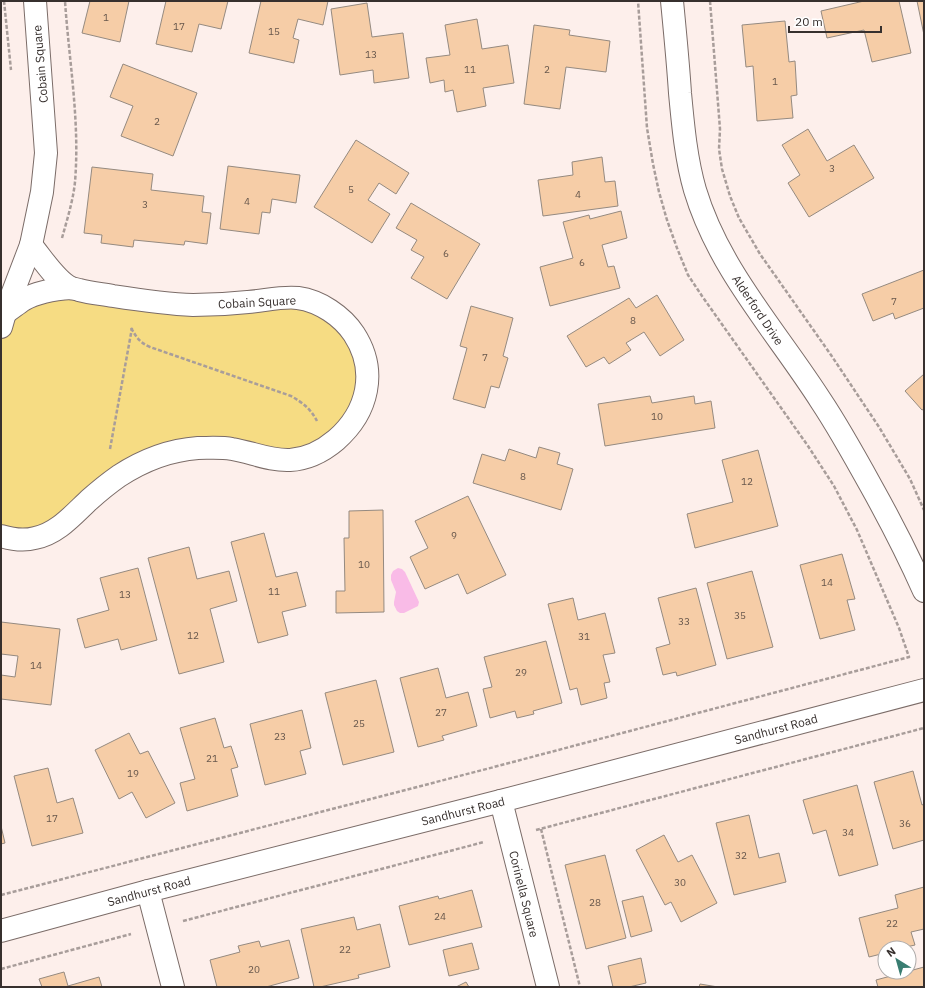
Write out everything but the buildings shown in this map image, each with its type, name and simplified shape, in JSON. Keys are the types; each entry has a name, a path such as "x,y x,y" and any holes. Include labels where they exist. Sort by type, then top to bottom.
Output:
{"street":[{"name":"Cobain Square","path":"3,320 32,245 42,192 46,154 35,1"},
{"name":"Alderford Drive","path":"672,1 685,140 695,190 704,214 732,271 821,400 851,449 883,508 924,591"},
{"name":"Cobain Square","path":"32,245 59,280 71,288"},
{"name":"Cobain Square","path":"1,536 19,539 35,538 50,533 63,525 103,488 118,477 132,468 153,458 190,449 219,447 277,459 290,460 319,452 330,445 350,427 362,405 367,378 366,365 362,351 349,326 339,317 316,303 299,298 194,305 92,293 71,288 38,294 24,300 3,320"},
{"name":"Sandhurst Road","path":"1,931 148,891 501,801 924,690"},
{"name":"Corinella Square","path":"501,801 548,987"},
{"path":"148,891 173,987"}],"path":[{"path":"4,1 11,71"},
{"path":"62,240 75,183 77,151 75,108 65,1"},
{"path":"710,1 720,129 719,149 722,169 730,196 740,218 760,254 831,355 879,427 910,479 924,510"},
{"path":"103,488 132,322"},
{"path":"132,328 141,343 150,347 291,396 311,411 330,445"},
{"path":"1,895 909,657"},
{"path":"580,987 541,829 924,728"},
{"path":"186,920 484,842"},
{"path":"1,969 134,934"}],"shaded area":[{"path":"93,293 287,298 349,326 365,393 319,452 170,453 63,525 1,536 1,327 24,300"},
{"path":"398,568 405,572 419,602 418,606 404,613 397,611 394,605 396,592 391,580 391,575 393,571"}]}
